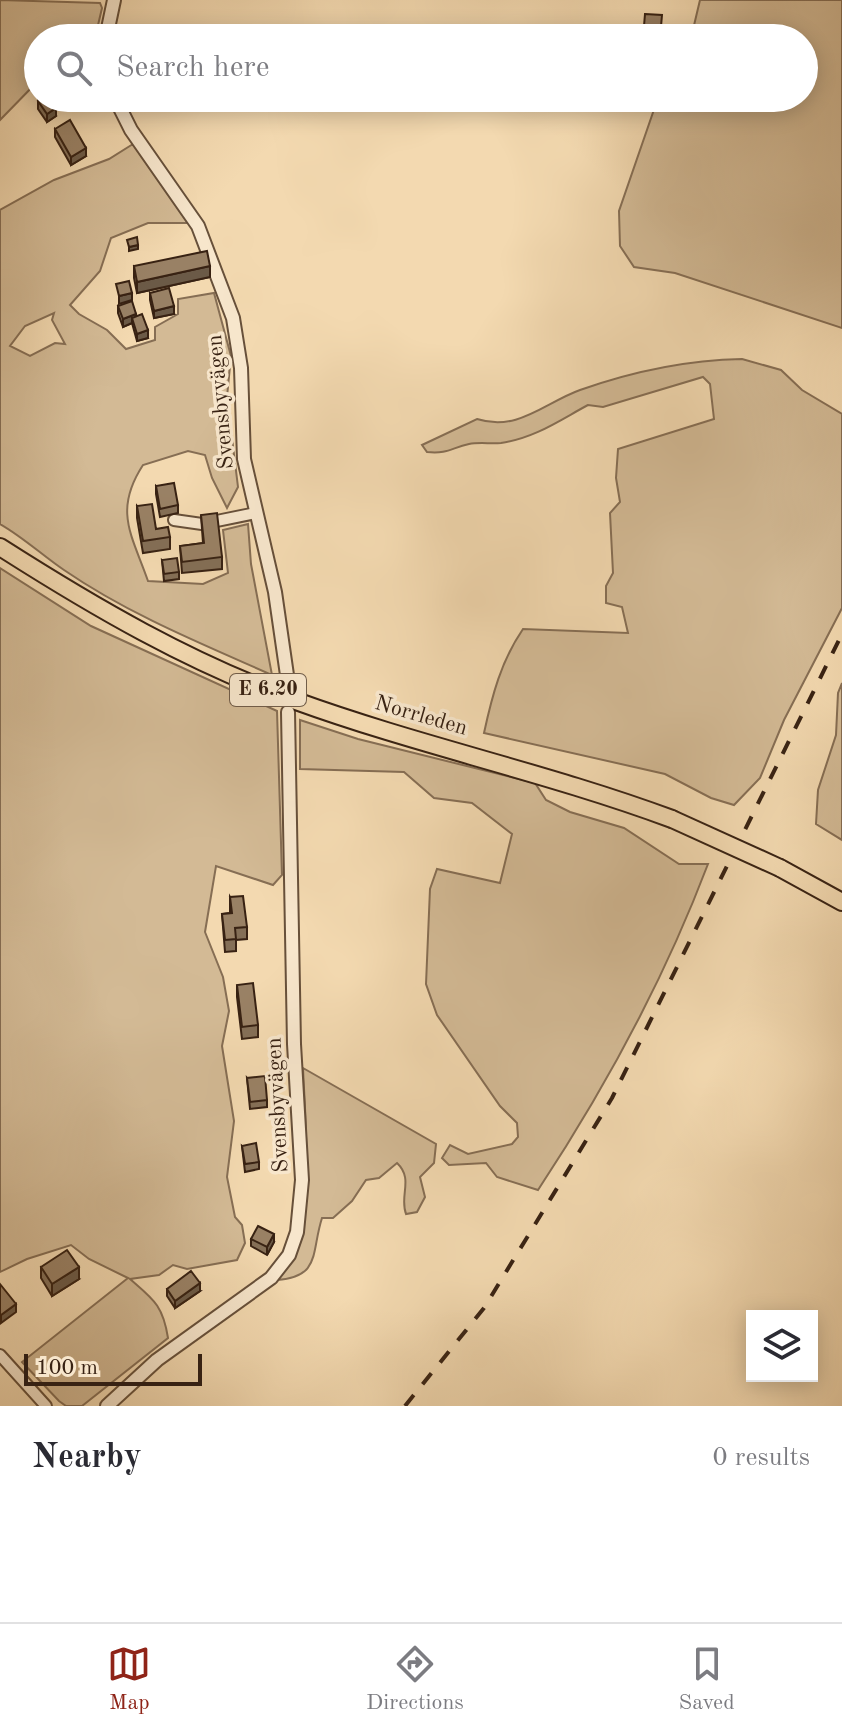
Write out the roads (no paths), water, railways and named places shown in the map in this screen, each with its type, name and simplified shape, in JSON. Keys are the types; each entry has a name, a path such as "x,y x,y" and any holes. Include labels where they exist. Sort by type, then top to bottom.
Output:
{"highway":[{"name":"Norrleden","path":"0,547 151,638 293,700 558,778 672,819 780,868 842,902"}],"street":[{"path":"109,24 114,0"},
{"name":"Svensbyvägen","path":"122,112 131,130 198,226 229,305 239,346 242,447 275,592 288,682"},
{"path":"174,520 202,524 256,513"},
{"name":"Svensbyvägen","path":"107,1406 157,1360 271,1278 289,1255 297,1232 302,1180 293,991 288,712"},
{"path":"0,1355 46,1406"}],"railway":[{"path":"405,1406 484,1308 612,1098 842,634"}]}
